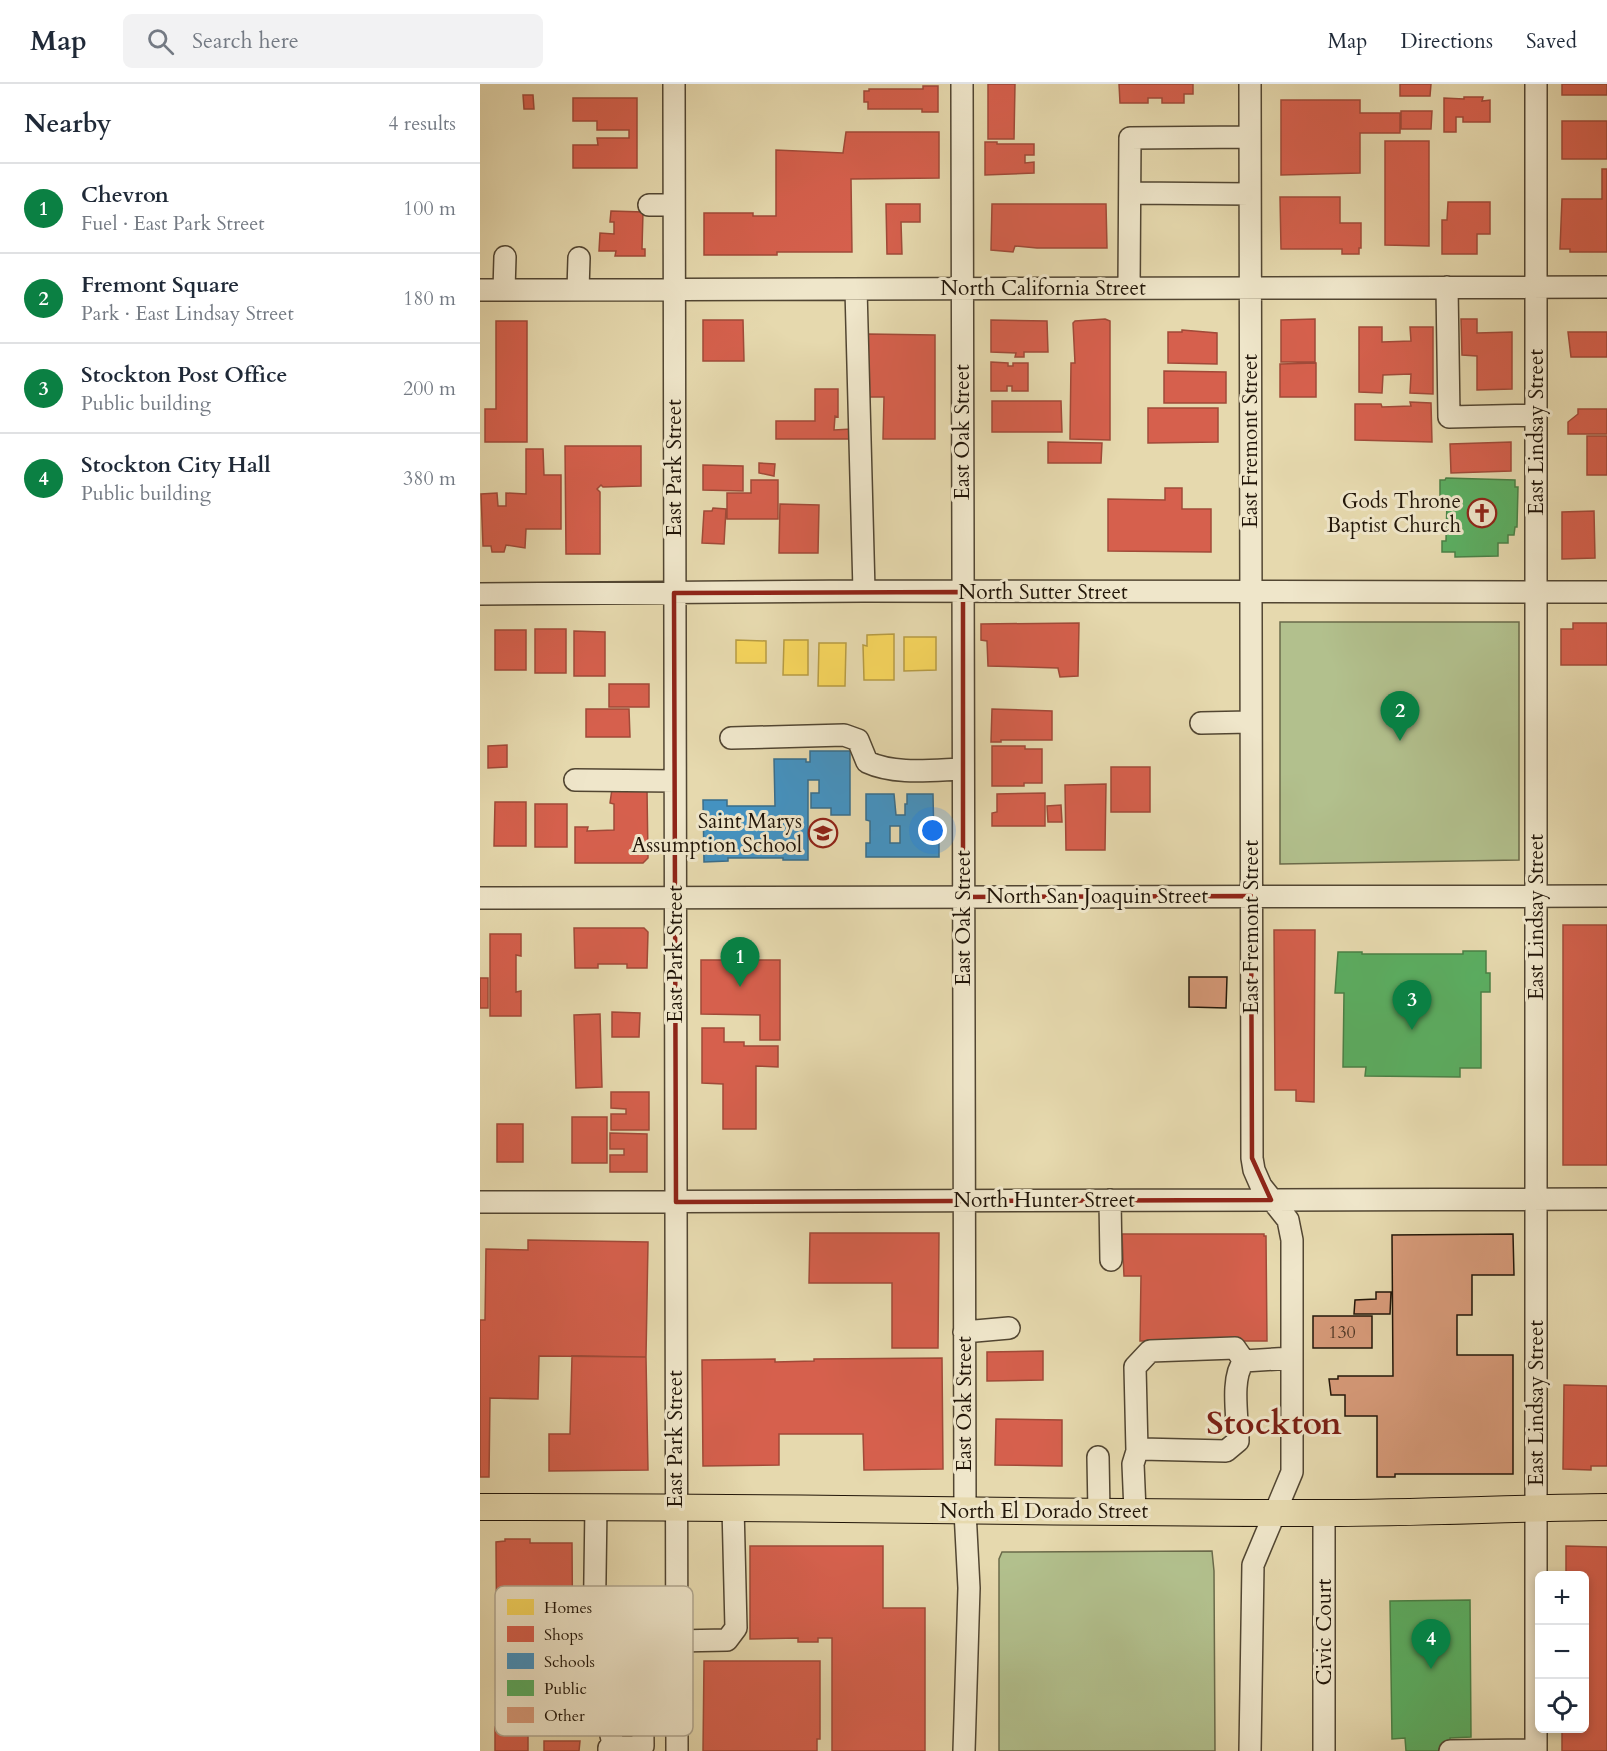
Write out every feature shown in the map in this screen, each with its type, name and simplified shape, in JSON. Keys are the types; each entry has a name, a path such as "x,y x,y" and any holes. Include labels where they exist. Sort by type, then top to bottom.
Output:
{"main road":[{"name":"North El Dorado Street","path":"480,1507 675,1506 965,1511 1324,1513 1607,1507"}],"street":[{"name":"East Park Street","path":"674,84 676,1586"},
{"name":"East Oak Street","path":"962,84 963,1200 965,1511 969,1588 964,1751"},
{"name":"East Fremont Street","path":"1250,84 1252,1158 1254,1170 1271,1200 1288,1220 1292,1240 1292,1472 1253,1565 1250,1751"},
{"name":"East Lindsay Street","path":"1536,84 1536,1750"},
{"path":"1129,288 1130,138 1250,137"},
{"path":"1130,194 1250,194"},
{"path":"649,205 674,205"},
{"path":"504,290 505,257"},
{"path":"578,290 579,258"},
{"path":"1447,287 1449,417 1536,415"},
{"name":"North California Street","path":"480,290 1607,287"},
{"path":"856,289 864,591"},
{"name":"North Sutter Street","path":"480,594 864,591 1607,592"},
{"path":"1201,723 1250,722"},
{"path":"731,738 844,735 858,740 867,762 881,768 963,769"},
{"path":"575,780 675,781"},
{"name":"North San Joaquin Street","path":"480,898 1607,896"},
{"name":"North Hunter Street","path":"480,1202 1607,1199"},
{"path":"1110,1200 1111,1260"},
{"path":"964,1332 1009,1328"},
{"path":"1135,1512 1133,1464 1137,1451 1135,1367 1150,1351 1235,1348 1244,1361"},
{"path":"1137,1451 1141,1449 1226,1451 1238,1440 1236,1378 1239,1366 1244,1361 1292,1358"},
{"path":"1098,1456 1100,1512"},
{"path":"594,1586 596,1506"},
{"path":"693,1638 727,1640 736,1628 733,1507"},
{"name":"Civic Court","path":"1324,1513 1324,1751"},
{"path":"643,1736 643,1746"},
{"path":"611,1749 643,1746 676,1748"},
{"path":"1450,1751 1536,1750"}],"highlighted area":[{"path":"963,592 963,897 1251,896 1252,1158 1271,1200 676,1202 674,593"}],"green space":[{"path":"1280,622 1519,622 1519,860 1280,864"},
{"path":"1212,1551 1215,1751 999,1751 999,1559 1002,1552"}],"building: Homes":[{"path":"894,634 894,680 864,680 863,645 867,646 867,635"},
{"path":"904,637 936,637 936,670 904,671"},
{"path":"736,640 766,641 766,663 736,663"},
{"path":"784,640 808,640 808,675 783,675"},
{"path":"819,643 846,643 845,686 818,686"}],"building: Shops":[{"path":"988,84 1015,84 1014,139 988,139"},
{"path":"1119,84 1193,84 1193,94 1184,94 1184,103 1162,103 1162,98 1148,98 1148,103 1120,103"},
{"path":"1400,84 1431,84 1430,96 1400,96"},
{"path":"1562,84 1607,84 1607,95 1562,95"},
{"path":"923,86 938,86 938,112 922,112 922,109 868,109 868,102 864,102 864,91 869,91 869,89 923,89"},
{"path":"523,95 533,95 534,109 524,109"},
{"path":"1464,97 1483,97 1482,101 1490,100 1490,122 1463,122 1463,117 1456,117 1456,132 1444,132 1444,98 1464,99"},
{"path":"573,98 637,98 637,168 573,168 573,145 598,145 597,138 629,138 629,130 597,130 597,121 573,121"},
{"path":"1281,100 1360,100 1360,113 1400,113 1400,133 1360,133 1360,173 1281,175"},
{"path":"1401,111 1432,111 1431,129 1401,129"},
{"path":"1562,121 1607,121 1607,159 1562,159"},
{"path":"846,132 939,132 939,178 851,179 852,252 704,255 704,213 753,213 753,216 776,216 776,150 843,153"},
{"path":"1385,141 1429,141 1429,246 1385,245"},
{"path":"985,142 1034,144 1034,155 1025,155 1025,163 1034,162 1034,173 985,175"},
{"path":"1602,169 1607,169 1607,252 1570,252 1570,249 1560,249 1562,199 1602,199"},
{"path":"1280,197 1340,197 1340,223 1361,223 1359,254 1342,254 1342,249 1281,249"},
{"path":"1448,202 1490,202 1490,234 1477,234 1477,254 1442,254 1442,220 1447,220"},
{"path":"886,204 920,204 920,222 901,222 902,254 887,254"},
{"path":"992,204 1106,204 1107,248 1015,246 1013,252 991,250"},
{"path":"611,211 643,212 642,249 645,249 645,256 615,256 616,251 599,251 600,233 614,234 614,222 610,222"},
{"path":"1105,319 1110,321 1110,440 1070,439 1071,363 1075,363 1073,323"},
{"path":"1315,319 1315,362 1281,362 1281,320"},
{"path":"1461,319 1477,319 1477,333 1512,332 1512,389 1477,390 1477,356 1462,355"},
{"path":"703,320 743,320 744,361 703,361"},
{"path":"991,320 1047,321 1048,352 1024,352 1024,357 1015,357 1016,353 991,352"},
{"path":"496,321 527,321 527,442 485,442 485,409 496,409"},
{"path":"1359,327 1382,327 1382,342 1411,341 1410,327 1433,327 1433,394 1410,393 1411,374 1383,375 1382,393 1359,392"},
{"path":"1182,330 1217,333 1217,364 1168,363 1168,332 1182,332"},
{"path":"1568,332 1607,332 1607,357 1571,357"},
{"path":"868,334 935,335 935,439 883,439 884,397 867,397"},
{"path":"991,362 1008,363 1008,366 1013,366 1013,363 1028,363 1028,391 1012,391 1012,386 1007,386 1007,391 991,391"},
{"path":"1316,363 1316,397 1280,397 1280,364"},
{"path":"1164,371 1226,372 1226,403 1164,403"},
{"path":"815,389 838,389 838,417 835,416 834,430 851,429 851,439 776,439 776,421 815,421"},
{"path":"992,401 1061,401 1062,432 992,432"},
{"path":"1410,402 1431,403 1432,442 1355,440 1355,404 1381,404 1382,407 1411,406"},
{"path":"1148,408 1218,408 1218,442 1148,443"},
{"path":"1578,409 1607,409 1607,434 1568,434 1568,422 1578,414"},
{"path":"1587,436 1607,436 1607,475 1587,475"},
{"path":"1048,442 1102,443 1101,463 1048,463"},
{"path":"1511,442 1511,471 1451,473 1450,444"},
{"path":"565,446 641,446 641,486 603,487 601,485 597,489 600,492 600,554 566,554"},
{"path":"526,449 543,449 544,475 561,475 561,529 526,529 525,548 506,545 504,552 492,552 491,546 483,546 481,494 497,493 498,506 506,506 506,493 526,494"},
{"path":"759,463 775,464 774,476 759,473"},
{"path":"703,465 743,466 743,491 703,490"},
{"path":"751,480 778,480 778,519 727,519 727,493 751,493"},
{"path":"1165,488 1182,488 1182,509 1211,509 1211,552 1108,551 1108,499 1165,500"},
{"path":"780,504 819,505 818,553 779,553"},
{"path":"713,508 726,509 724,544 702,543 704,511 712,511"},
{"path":"1594,511 1595,558 1562,559 1562,512"},
{"path":"1079,623 1078,676 1060,677 1058,668 988,666 987,641 981,640 981,624"},
{"path":"1573,623 1607,623 1607,665 1561,665 1561,629 1573,629"},
{"path":"535,629 566,629 566,673 535,673"},
{"path":"495,630 526,630 526,670 495,670"},
{"path":"574,631 605,632 605,676 574,676"},
{"path":"609,684 649,684 649,707 609,707"},
{"path":"586,709 629,709 630,737 586,737"},
{"path":"992,709 1052,711 1052,740 991,742"},
{"path":"507,745 507,767 488,768 488,746"},
{"path":"992,746 1025,746 1025,749 1042,749 1042,783 1024,783 1024,786 992,786"},
{"path":"1111,767 1150,767 1150,812 1111,812"},
{"path":"1106,784 1105,850 1066,850 1065,785"},
{"path":"612,789 647,790 648,858 643,863 575,863 575,827 588,827 587,831 614,830 614,804 610,803"},
{"path":"1045,793 1045,826 992,826 992,813 997,812 997,794"},
{"path":"495,802 526,802 526,846 494,846"},
{"path":"535,804 567,804 567,847 535,847"},
{"path":"1061,805 1062,822 1048,822 1047,806"},
{"path":"1563,925 1607,925 1607,1165 1563,1165"},
{"path":"574,928 644,928 648,932 647,968 627,968 627,964 598,964 598,968 575,968"},
{"path":"1274,930 1315,930 1314,1102 1296,1101 1296,1090 1275,1090"},
{"path":"490,934 521,934 521,956 516,955 516,992 521,991 521,1016 490,1016"},
{"path":"701,960 780,960 780,1040 760,1040 760,1015 701,1014"},
{"path":"480,978 488,978 488,1008 480,1008"},
{"path":"612,1012 640,1013 639,1037 612,1037"},
{"path":"600,1014 602,1087 576,1088 574,1015"},
{"path":"702,1028 724,1028 724,1042 744,1042 744,1046 778,1046 778,1067 756,1066 756,1129 723,1129 723,1084 702,1083"},
{"path":"611,1092 649,1092 649,1130 611,1130 611,1114 626,1114 626,1109 611,1108"},
{"path":"572,1117 607,1117 607,1163 572,1163"},
{"path":"497,1124 523,1124 523,1162 497,1162"},
{"path":"610,1133 647,1134 647,1172 610,1172 610,1155 624,1155 624,1149 610,1149"},
{"path":"810,1233 939,1233 938,1348 892,1348 892,1283 809,1283"},
{"path":"1122,1234 1264,1234 1266,1236 1267,1341 1140,1341 1141,1276 1124,1276"},
{"path":"528,1240 648,1242 646,1357 539,1356 538,1399 490,1398 489,1477 480,1477 480,1320 485,1320 486,1249 528,1250"},
{"path":"1043,1351 1043,1380 987,1381 987,1352"},
{"path":"572,1356 646,1357 648,1470 549,1471 549,1434 570,1434"},
{"path":"942,1358 943,1469 864,1470 863,1434 779,1434 779,1465 703,1466 702,1360 775,1359 775,1362 814,1361 814,1359"},
{"path":"1564,1385 1607,1386 1607,1466 1591,1466 1591,1470 1563,1469"},
{"path":"996,1419 1062,1420 1062,1466 995,1465"},
{"path":"505,1539 530,1539 530,1543 572,1543 572,1586 496,1586 496,1542 505,1541"},
{"path":"750,1546 883,1546 883,1608 925,1608 925,1751 832,1751 832,1638 818,1638 818,1642 798,1642 798,1638 750,1639"},
{"path":"1566,1546 1607,1547 1607,1751 1562,1751 1562,1733 1589,1733 1589,1571 1566,1571"},
{"path":"704,1661 820,1661 820,1739 817,1739 817,1751 703,1751"},
{"path":"495,1736 528,1736 528,1751 495,1751"},
{"path":"544,1741 580,1741 579,1751 544,1751"}],"building: Schools":[{"path":"810,751 850,751 850,815 831,815 831,808 811,808 811,793 819,793 819,780 808,780 808,860 728,858 728,861 704,862 703,800 727,800 727,806 775,806 774,759 806,759 806,762 810,762"},
{"path":"866,794 894,794 896,815 905,815 907,794 933,794 934,843 939,843 939,857 866,857 866,843 870,843 870,821 866,820","holes":["890,826 900,826 900,843 890,843"]}],"building: Public":[{"name":"Gods Throne Baptist Church","path":"1446,478 1515,480 1515,487 1518,487 1517,527 1515,527 1514,535 1508,535 1508,543 1498,543 1498,556 1455,557 1455,552 1442,552 1442,541 1446,541 1447,500 1440,500 1440,480"},
{"path":"1463,951 1486,951 1486,973 1490,973 1490,992 1481,992 1481,1068 1460,1068 1460,1077 1365,1076 1366,1067 1343,1067 1344,993 1335,993 1338,952 1463,954"},
{"path":"1470,1600 1471,1737 1450,1738 1450,1751 1406,1751 1405,1738 1392,1739 1390,1601"}],"building: Other":[{"path":"1189,977 1227,977 1226,1008 1189,1007"},
{"path":"1513,1234 1514,1275 1472,1275 1472,1315 1457,1315 1457,1355 1513,1355 1513,1474 1395,1474 1395,1477 1377,1477 1377,1416 1345,1416 1345,1395 1331,1395 1329,1379 1338,1379 1338,1376 1393,1376 1392,1235"},
{"path":"1376,1292 1391,1292 1390,1314 1354,1314 1355,1300 1376,1299"},
{"path":"1313,1316 1372,1316 1372,1348 1313,1348"}],"place":[{"name":"Gods Throne Baptist Church","path":"1482,513"},
{"name":"Fremont Square","path":"1400,741"},
{"name":"Saint Marys Assumption School","path":"823,833"},
{"name":"Chevron","path":"740,987"},
{"name":"Stockton Post Office","path":"1412,1030"},
{"name":"Stockton City Hall","path":"1431,1669"}],"district":[{"name":"Stockton","path":"1274,1423"}]}
